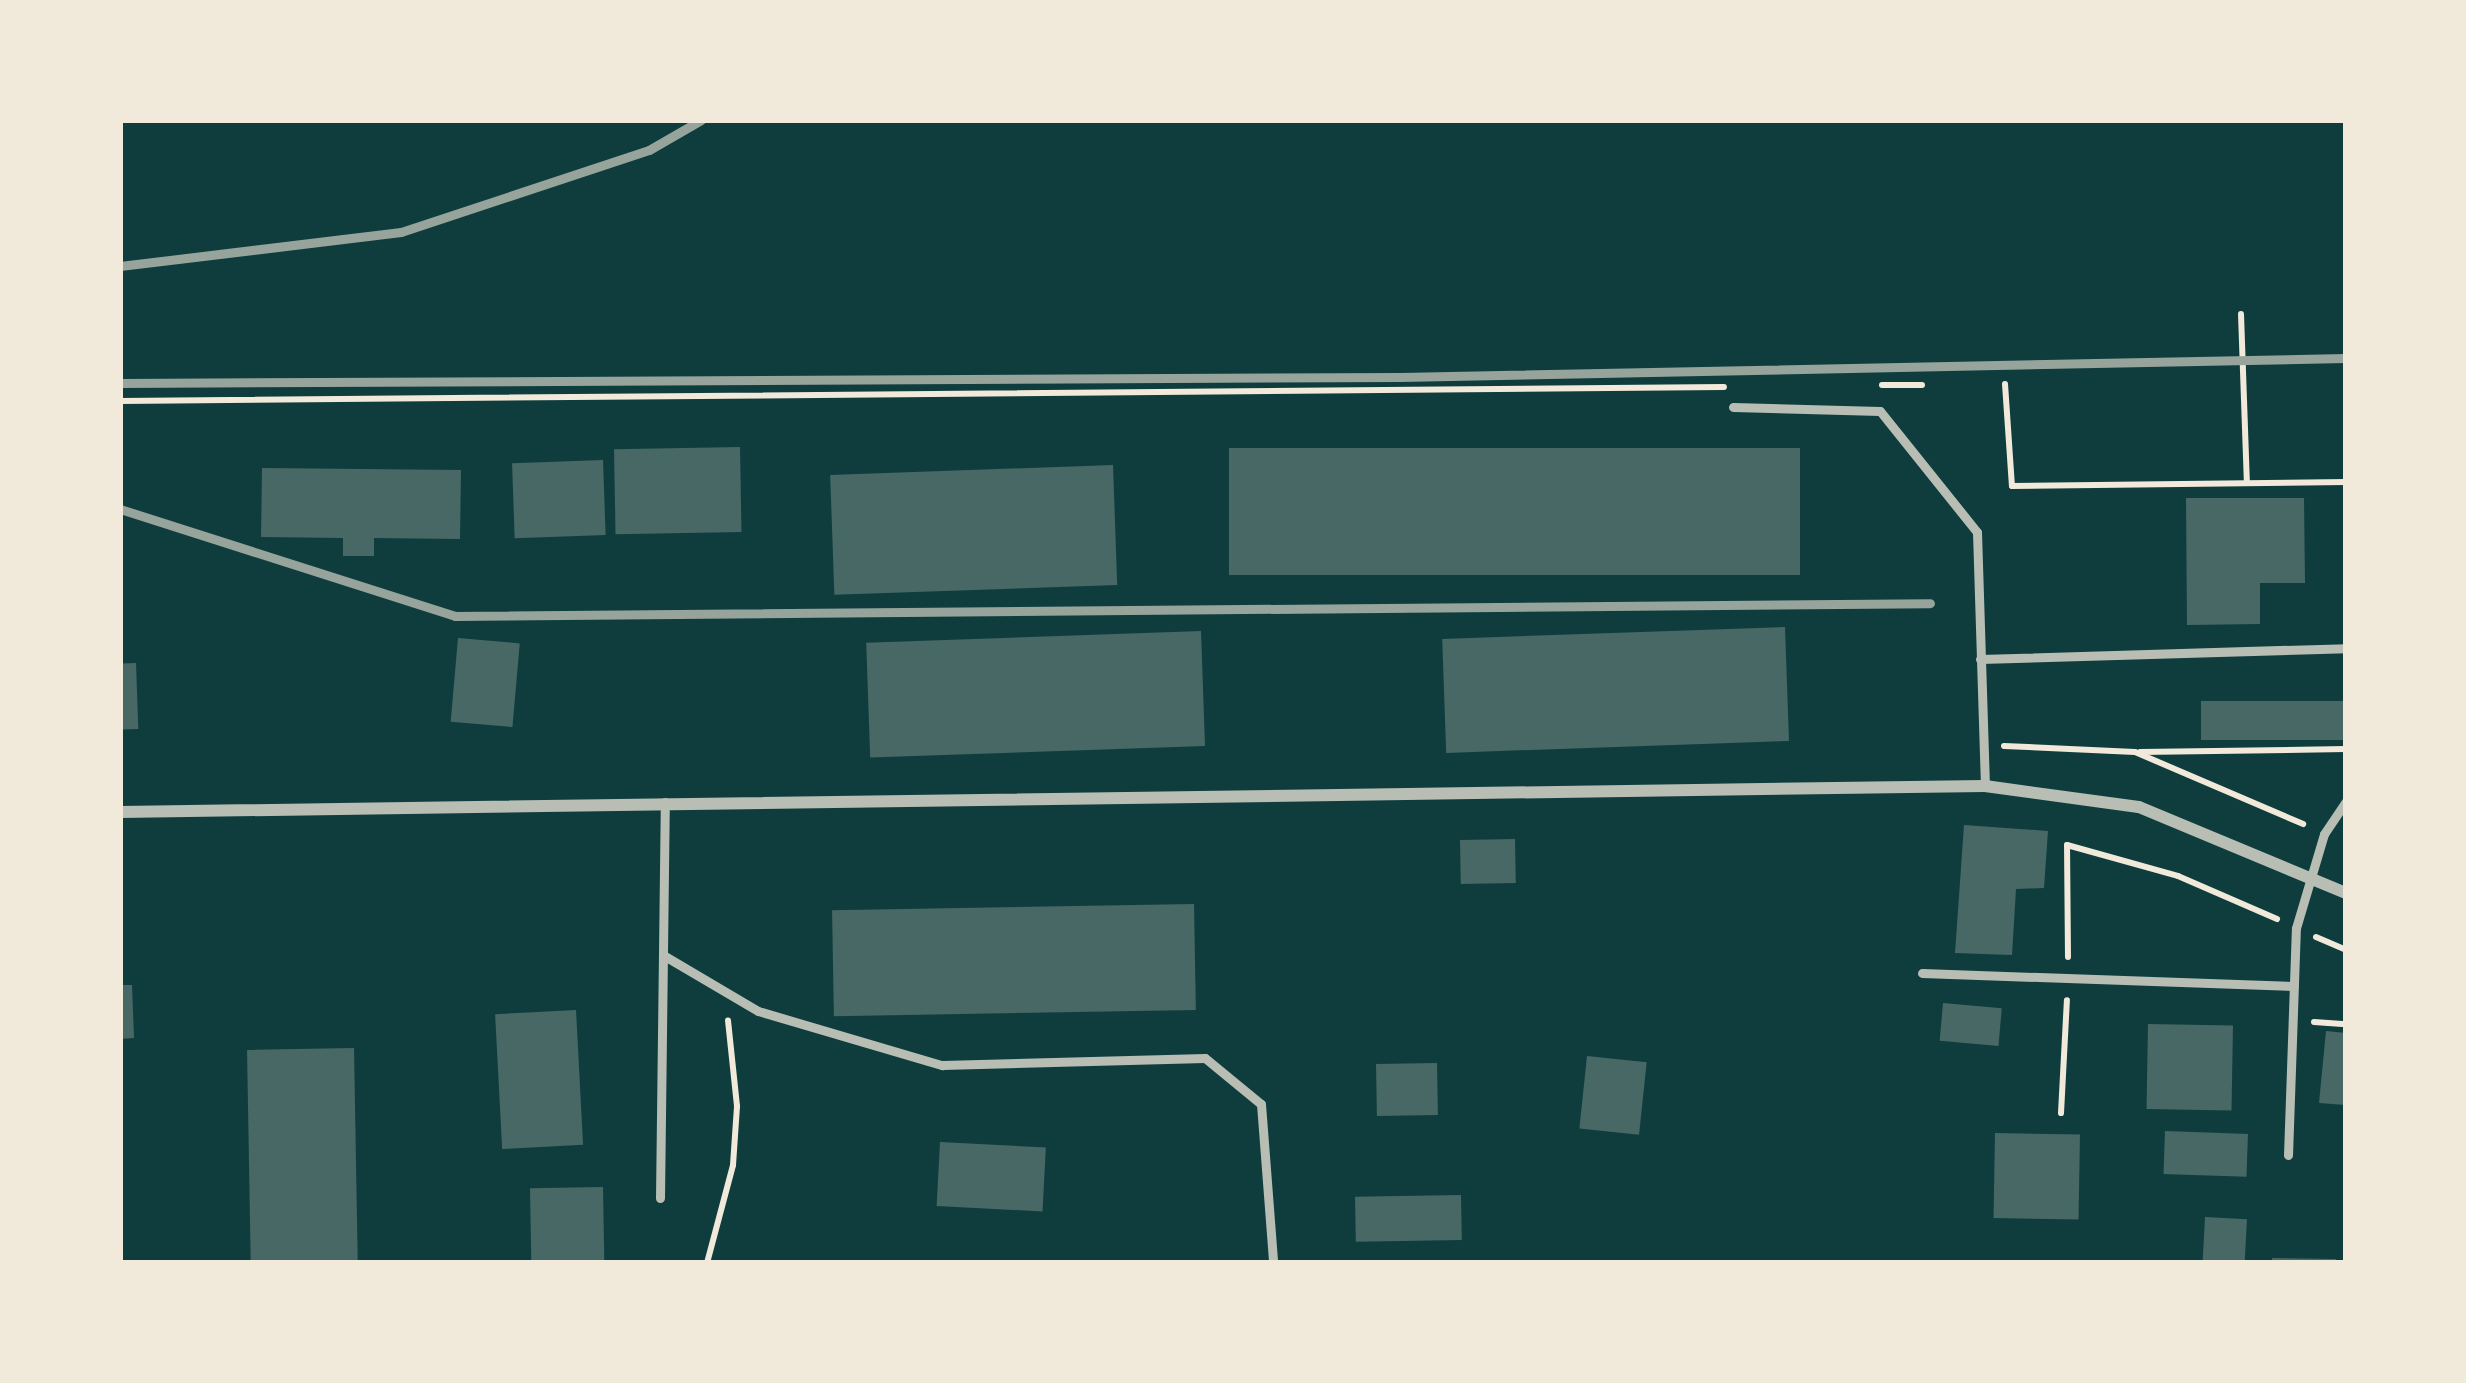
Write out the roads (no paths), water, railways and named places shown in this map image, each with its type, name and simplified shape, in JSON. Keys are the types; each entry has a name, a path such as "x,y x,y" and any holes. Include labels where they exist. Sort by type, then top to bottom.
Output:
{"street":[{"path":"120,812 1985,786 2139,807 2346,893"}],"lane":[{"path":"1732,407 1880,411 1977,532 1985,786"},
{"path":"1980,659 2346,648"},
{"path":"2288,1156 2296,928 2324,834 2346,801"},
{"path":"660,1198 665,802"},
{"path":"663,955 758,1011 942,1065 1205,1058 1236,1076 1261,1104 1273,1261"},
{"path":"1922,973 2294,986"}],"railway":[{"path":"120,266 401,232 649,150 701,120"},
{"path":"120,383 1400,377 2346,358"},
{"path":"120,509 455,616 1930,603"}]}
